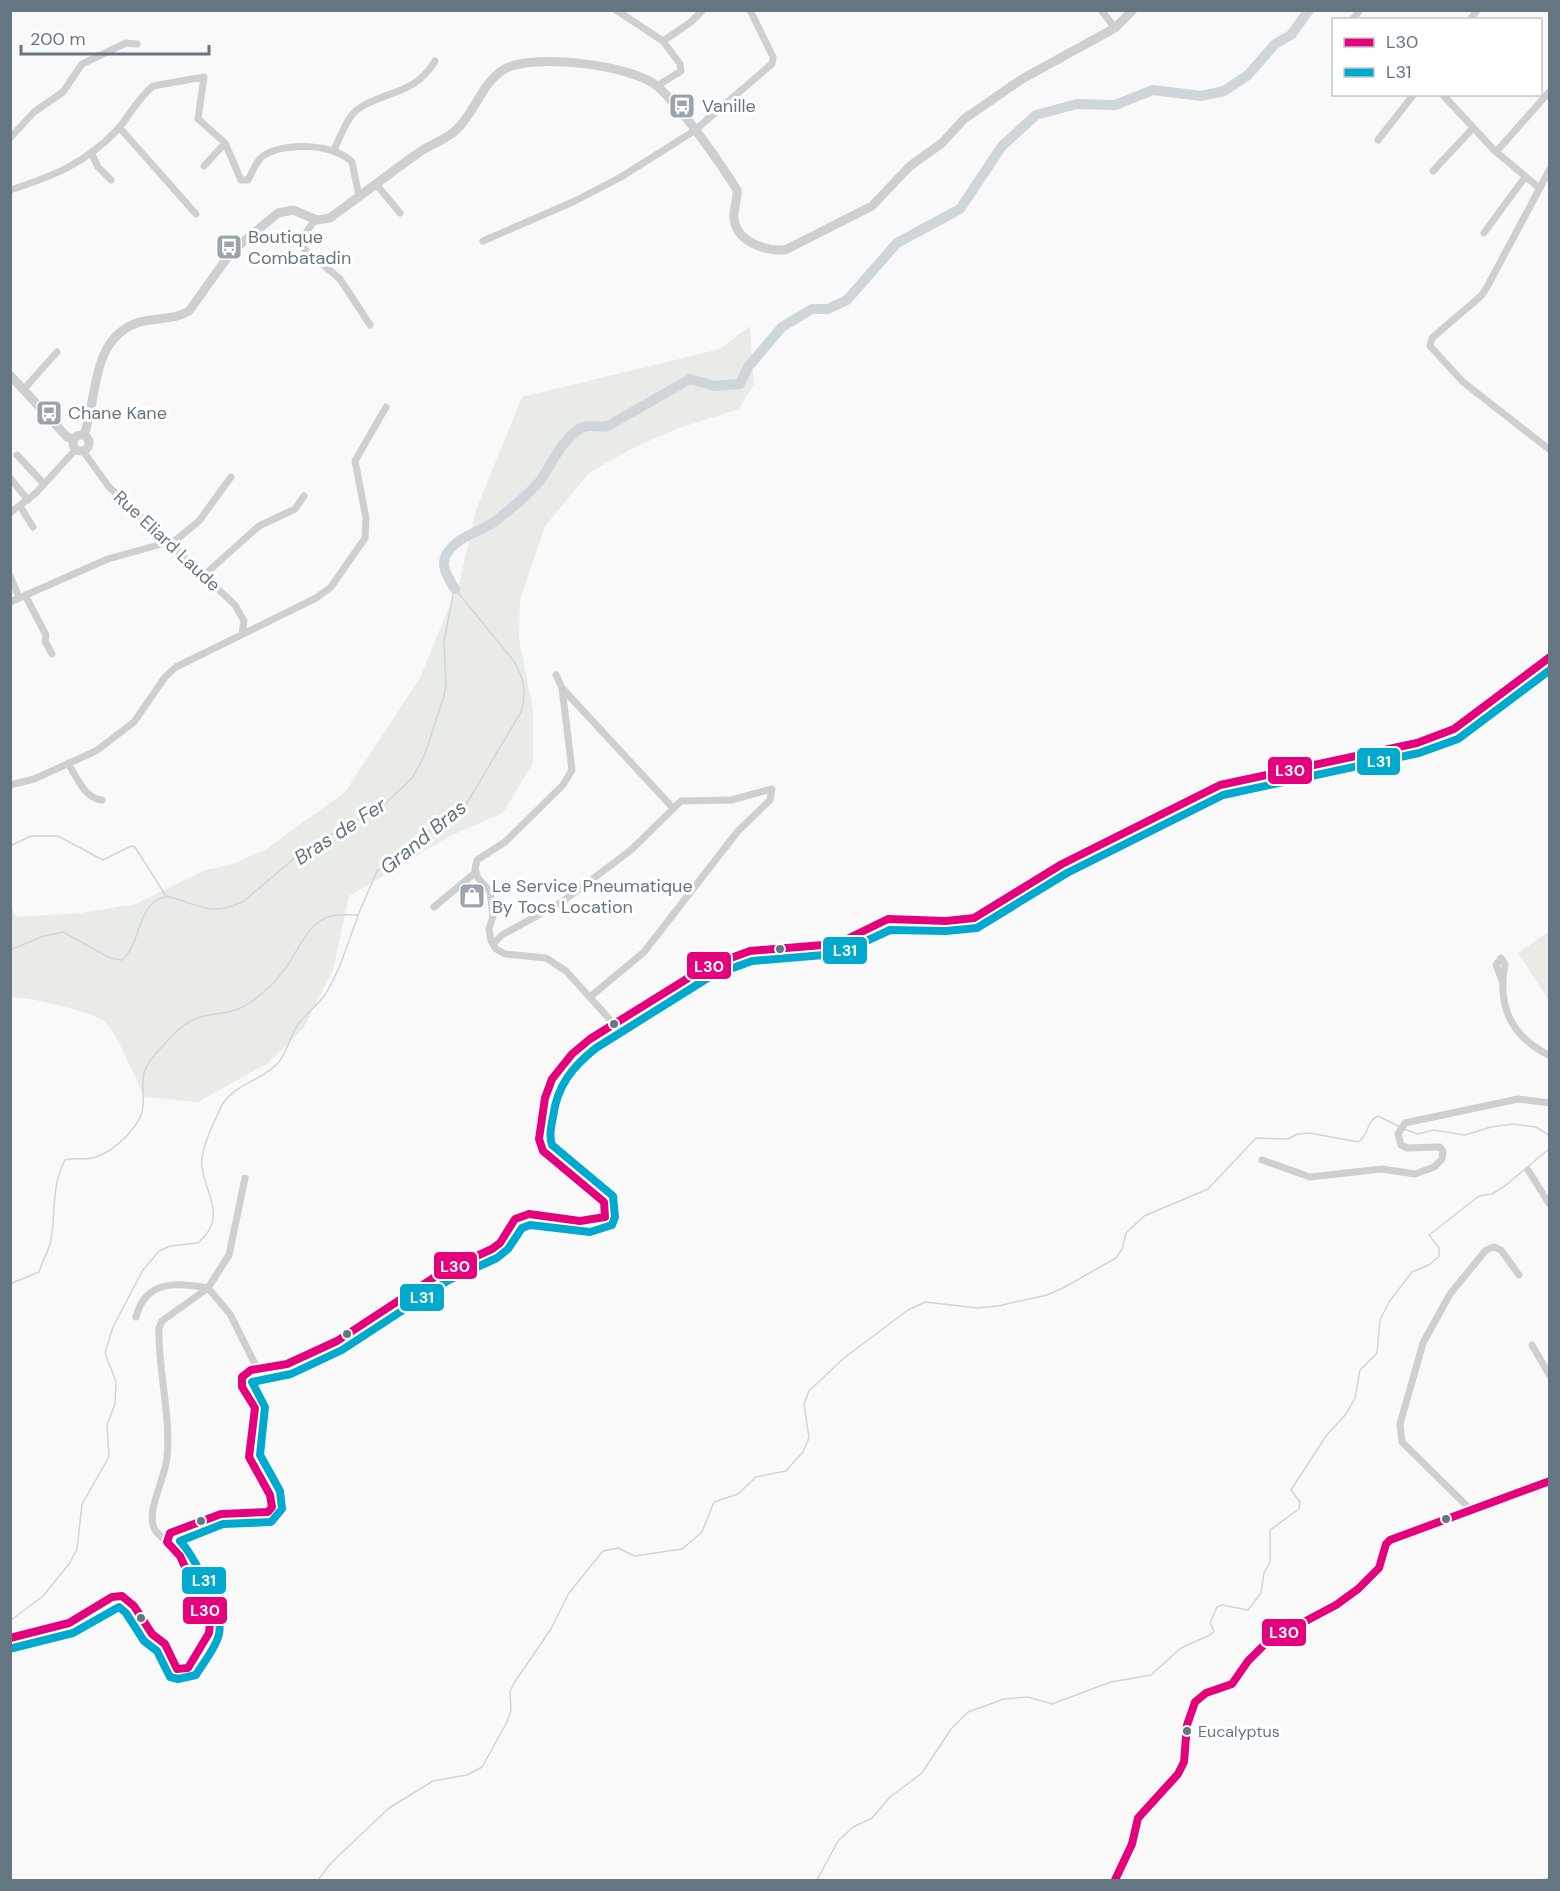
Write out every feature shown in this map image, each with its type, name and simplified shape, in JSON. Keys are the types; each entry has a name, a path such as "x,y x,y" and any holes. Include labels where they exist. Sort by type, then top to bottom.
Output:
{"street":[{"path":"616,10 663,41 680,64 681,71 657,86"},
{"path":"663,41 703,10"},
{"path":"483,241 621,177 661,149 694,131 772,64 773,57 750,10"},
{"path":"1101,10 1115,28"},
{"path":"10,513 28,500 79,450 89,445 84,435 100,362 108,346 126,329 140,322 180,316 189,311 232,251 278,213 293,210 315,220 330,218 424,149 455,131 494,78 505,69 519,63 554,60 575,62 640,77 657,86 694,131 737,190 734,221 737,228 754,244 772,250 785,250 872,206 910,166 942,143 964,119 1022,79 1115,28 1133,10"},
{"path":"10,138 34,112 63,92 82,64 126,43 137,44"},
{"path":"334,149 351,117 358,109 401,92 425,75 435,61"},
{"path":"10,190 73,166 92,154 119,127 153,86 204,77 197,115 201,122 225,143 237,175 243,181 250,177 261,158 270,153 304,148 334,149 352,162 359,196"},
{"path":"1496,152 1550,91"},
{"path":"1378,140 1412,96"},
{"path":"1444,96 1496,152 1538,187"},
{"path":"119,127 196,214"},
{"path":"1433,171 1473,128"},
{"path":"204,166 225,143"},
{"path":"92,154 98,167 111,180"},
{"path":"1550,170 1538,187 1481,296 1432,338 1430,346 1463,382 1550,450"},
{"path":"1484,233 1526,177"},
{"path":"376,184 400,213"},
{"path":"315,220 300,241 301,246 340,279 370,325"},
{"path":"24,389 57,352"},
{"path":"11,375 67,437 73,439 79,450"},
{"path":"10,785 33,779 96,751 123,734 142,714 170,671 323,594 331,587 362,545 367,531 355,461 386,407"},
{"path":"73,439 78,435 84,435"},
{"name":"Rue Eliard Laude","path":"79,450 109,487 171,542 241,613 242,634"},
{"path":"17,455 44,484"},
{"path":"10,602 108,559 171,542 199,521 231,477"},
{"path":"10,478 28,500"},
{"path":"203,576 259,526 295,509 304,496"},
{"path":"20,506 33,527"},
{"path":"10,576 46,634 45,641 52,654"},
{"path":"167,1542 170,1533 208,1517 267,1512 272,1507 270,1495 249,1457 255,1408 241,1381 246,1372 257,1368 287,1364 337,1341 444,1271 492,1249 500,1243 520,1215 529,1214 586,1221 601,1220 605,1217 604,1202 549,1158 538,1139 545,1098 552,1079 572,1053 614,1023 706,967 750,951 824,945 845,940 888,920 946,921 974,918 1062,864 1220,785 1417,743 1454,729 1550,657"},
{"path":"556,675 562,688 572,770 562,785 504,842 477,860 476,872 490,891 493,903 489,929 493,944 505,954 546,958 566,971 614,1023"},
{"path":"562,688 672,807"},
{"path":"68,763 87,791 94,798 102,800"},
{"path":"493,944 502,935 562,902 631,850 672,807 684,800 706,803 731,800 772,789 770,800 738,831 644,952 590,998"},
{"path":"434,907 476,872"},
{"path":"1502,980 1508,1015 1518,1034 1550,1056"},
{"path":"1262,1160 1310,1177 1382,1169 1420,1173 1434,1167 1442,1159 1443,1151 1440,1147 1407,1148 1401,1145 1398,1134 1405,1123 1518,1099 1550,1103"},
{"path":"1528,1170 1548,1201"},
{"path":"10,1638 56,1628 112,1597 122,1596 134,1606 152,1634 165,1644 176,1667 185,1670 202,1647 209,1633 210,1622 180,1556 155,1530 152,1516 167,1460 168,1430 161,1385 159,1328 162,1321 208,1288 229,1255 245,1178"},
{"path":"1470,1509 1402,1442 1400,1424 1403,1409 1423,1343 1450,1294 1486,1250 1494,1247 1501,1250 1519,1275"},
{"path":"136,1317 140,1302 146,1295 165,1285 208,1288 230,1314 257,1368"},
{"path":"1532,1345 1550,1376"},
{"path":"1115,1881 1132,1844 1138,1818 1178,1774 1184,1762 1187,1725 1195,1702 1200,1697 1232,1684 1248,1661 1268,1641 1336,1605 1358,1588 1379,1568 1389,1540 1550,1481"}],"shaded area":[{"path":"750,326 754,384 739,409 679,428 635,447 590,472 545,526 520,600 519,639 533,709 533,763 503,813 448,837 349,896 333,970 303,1029 268,1063 198,1102 144,1097 121,1046 105,1022 87,1013 60,1005 11,997 11,908 17,917 81,913 136,904 205,870 230,865 265,850 345,792 420,678 460,580 476,510 522,397 720,349"},
{"path":"1549,931 1549,1001 1518,953"}],"waterway":[{"path":"455,589 444,564 444,559 451,548 457,542 492,524 525,497 539,482 571,435 585,426 608,426 690,379 714,386 740,384 748,367 782,327 812,309 828,309 847,300 897,243 960,209 1002,146 1036,115 1077,104 1115,105 1153,90 1201,96 1224,91 1248,75 1275,44 1291,35 1309,10"},
{"name":"Grand Bras","path":"10,1284 39,1272 51,1240 56,1189 65,1160 92,1158 103,1154 126,1137 138,1121 143,1105 144,1073 161,1047 184,1025 194,1019 234,1010 259,996 284,971 316,924 331,916 358,915 377,871 404,856 437,824 450,820 461,812 470,798 521,712 524,691 520,672 513,660 455,589"},
{"name":"Bras de Fer","path":"10,846 31,836 58,836 103,860 131,846 135,847 166,896 213,909 222,909 244,901 304,850 384,805 413,777 425,754 444,696 446,685 444,641 454,590"},
{"path":"10,950 41,937 63,932 110,958 122,960 133,944 149,907 165,897"},
{"path":"10,1621 43,1596 69,1564 77,1549 82,1504 109,1457 107,1425 115,1404 116,1382 105,1353 113,1327 143,1270 159,1251 170,1246 198,1243 212,1224 213,1206 204,1178 202,1160 207,1139 219,1111 230,1095 263,1075 281,1059 297,1026 330,987 358,916"},
{"path":"318,1880 331,1863 389,1808 433,1781 467,1775 482,1767 507,1722 511,1711 510,1692 514,1683 551,1629 569,1593 603,1551 618,1548 635,1556 682,1549 702,1532 714,1502 738,1494 756,1477 786,1471 803,1452 809,1438 804,1404 809,1391 844,1358 908,1310 925,1302 977,1308 998,1306 1047,1295 1063,1288 1116,1258 1122,1249 1126,1233 1144,1216 1208,1189 1256,1138 1288,1139 1297,1134 1310,1133 1358,1142 1364,1136 1371,1121 1378,1116 1400,1127"},
{"path":"1404,1129 1418,1134 1433,1130 1465,1135 1491,1127 1513,1124 1536,1127 1550,1136"},
{"path":"817,1880 838,1841 853,1827 872,1818 890,1797 922,1773 951,1729 968,1712 1004,1699 1028,1697 1052,1704 1111,1682 1151,1675 1181,1648 1214,1631 1210,1623 1217,1607 1222,1605 1248,1610 1261,1593 1264,1573 1270,1562 1270,1530 1299,1509 1300,1502 1291,1490 1326,1436 1346,1414 1355,1398 1360,1370 1377,1353 1380,1320 1389,1302 1412,1272 1429,1265 1439,1256 1439,1248 1429,1235 1479,1196 1492,1194 1506,1185 1550,1148"},
{"path":"1544,1880 1550,1877"}],"transit line":[{"name":"L30","path":"10,1638 69,1623 112,1597 122,1596 134,1606 152,1634 165,1644 177,1669 188,1668 209,1633 210,1622 180,1556 167,1542 170,1533 221,1514 268,1512 272,1507 270,1495 249,1457 255,1408 242,1387 242,1377 251,1370 287,1364 337,1341 444,1271 492,1249 500,1243 515,1219 529,1214 580,1221 605,1217 604,1202 543,1151 539,1139 545,1098 552,1079 572,1054 590,1039 706,967 750,951 823,945 845,940 888,919 946,921 974,918 1062,864 1220,785 1417,743 1454,729 1550,657"},
{"name":"L31","path":"13,1648 73,1633 119,1607 126,1613 144,1641 157,1651 170,1677 178,1679 196,1675 215,1645 219,1625 207,1586 193,1559 180,1541 223,1524 271,1522 282,1509 280,1491 260,1455 265,1407 252,1382 291,1374 342,1350 449,1280 497,1258 508,1249 522,1228 530,1225 590,1232 612,1225 615,1217 613,1196 552,1145 551,1138 555,1106 562,1087 573,1070 596,1048 711,976 752,961 824,955 847,950 890,930 946,931 977,928 1067,873 1223,795 1419,753 1458,739 1550,670"},
{"name":"L30","path":"1115,1880 1132,1844 1138,1818 1178,1774 1184,1762 1187,1725 1195,1702 1206,1693 1232,1684 1248,1661 1268,1641 1336,1605 1358,1589 1379,1568 1386,1544 1390,1540 1550,1481"}],"place":[{"name":"Vanille","path":"682,106"},
{"name":"Boutique Combatadin","path":"229,247"},
{"name":"Chane Kane","path":"49,413"},
{"name":"Le Service Pneumatique By Tocs Location","path":"472,896"},
{"name":"Eucalyptus","path":"1187,1731"}]}
